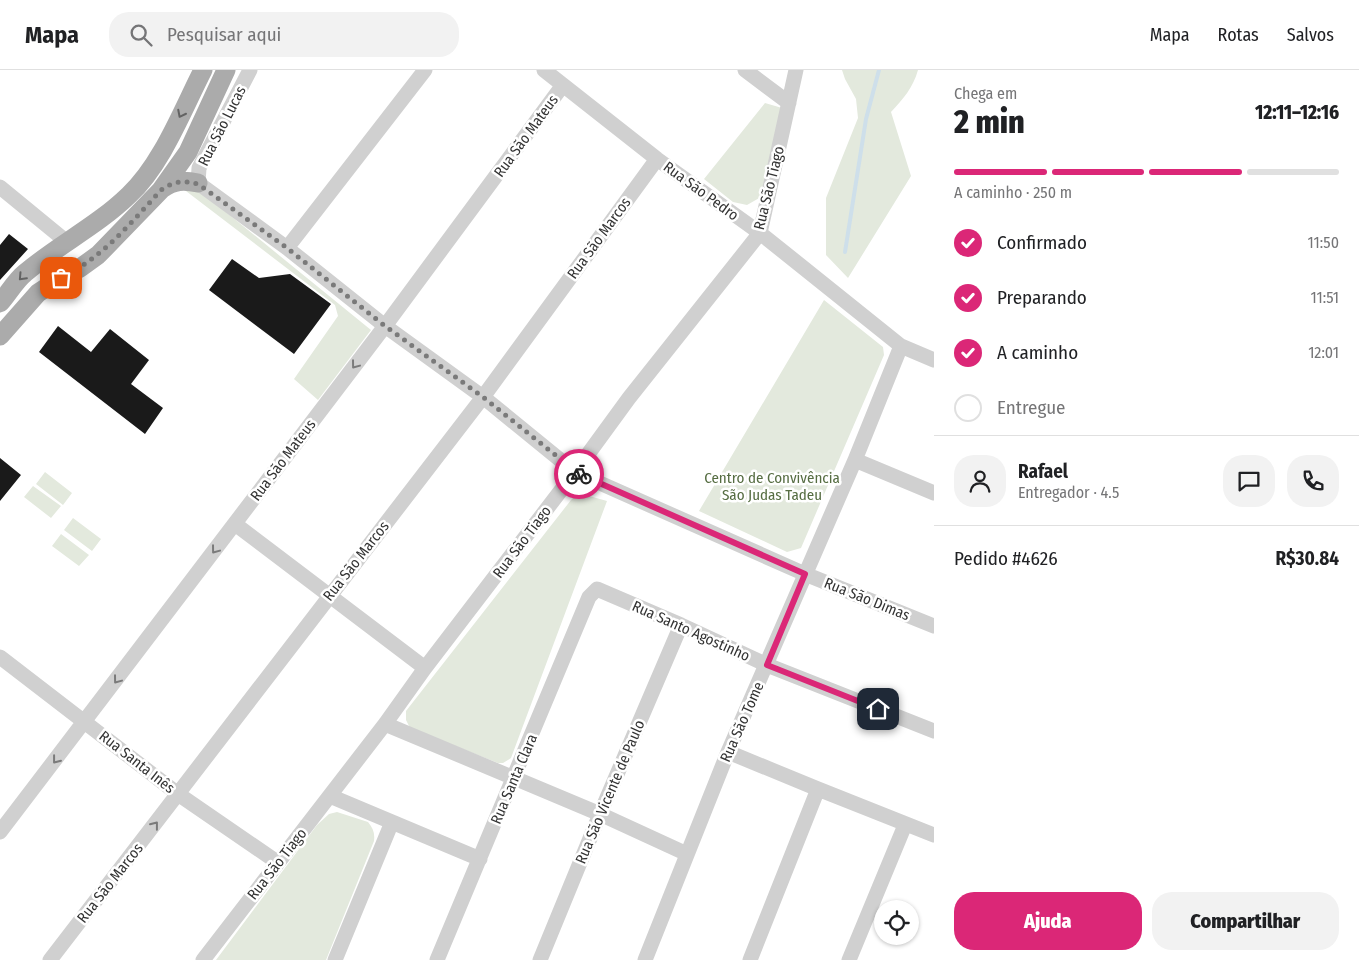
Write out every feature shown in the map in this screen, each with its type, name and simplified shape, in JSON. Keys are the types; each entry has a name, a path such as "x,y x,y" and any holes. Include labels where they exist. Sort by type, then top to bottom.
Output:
{"main road":[{"path":"2,303 23,275 111,211 145,178 164,147 203,70"},
{"path":"43,289 80,268 98,255 161,190 187,154 226,70"},
{"path":"187,154 191,173 198,184"},
{"path":"161,190 168,185 181,181 198,184"},
{"path":"0,336 43,289 72,262 74,255 67,242"}],"street":[{"name":"Rua São Lucas","path":"198,184 199,168 250,70"},
{"path":"287,248 425,70"},
{"name":"Rua São Pedro","path":"544,70 657,159 760,233 901,346 934,360"},
{"path":"745,70 789,103"},
{"name":"Rua São Tiago","path":"203,960 385,724 425,668 576,472 629,398 760,233 796,70"},
{"name":"Rua São Mateus","path":"0,832 385,326 563,85"},
{"name":"Rua São Marcos","path":"50,960 483,397 657,159"},
{"name":"Rua São Dimas","path":"198,184 287,248 385,326 483,397 576,472 805,574 934,626"},
{"path":"0,187 67,242"},
{"name":"Rua São Tome","path":"645,960 728,752 855,460 901,346"},
{"path":"855,460 934,493"},
{"path":"235,524 425,668"},
{"name":"Rua Santo Agostinho","path":"589,597 597,589 767,665 934,732"},
{"name":"Rua Santa Clara","path":"437,960 589,597"},
{"name":"Rua São Vicente de Paulo","path":"540,960 681,625"},
{"name":"Rua Santa Inês","path":"0,657 178,794 277,862"},
{"path":"385,724 600,814 687,854"},
{"path":"728,752 818,790 934,835"},
{"path":"750,960 818,790"},
{"path":"330,796 480,859"},
{"path":"335,960 392,822"},
{"path":"849,960 905,825"}],"green space":[{"path":"842,70 918,70 910,88 891,112 911,176 848,278 826,255 826,198 858,118 856,99"},
{"path":"765,103 782,108 761,197 747,205 733,202 704,179"},
{"path":"189,182 371,330 318,400 294,379 338,316 335,305 182,188"},
{"name":"Centro de Convivência São Judas Tadeu","path":"824,300 883,347 884,355 801,548 787,552 699,511"},
{"path":"45,472 72,493 63,505 36,484"},
{"path":"33,486 61,506 51,518 24,497"},
{"path":"582,494 607,501 511,758 503,763 498,763 410,728 406,720 406,711 571,500"},
{"path":"73,518 101,539 92,551 64,530"},
{"path":"61,534 89,555 79,566 52,546"},
{"path":"337,812 368,822 373,831 374,841 326,960 216,960 317,825 329,814"}],"building":[{"path":"9,234 28,249 0,280 0,245"},
{"path":"232,259 259,278 290,274 331,304 294,354 209,290"},
{"path":"58,326 91,352 110,329 149,360 131,384 163,408 145,434 39,352"},
{"path":"0,458 21,475 0,501"}],"waterway":[{"path":"845,252 866,119 879,70"}],"way so far":[{"path":"61,278 80,268 98,255 168,185 185,180 198,184 287,248 385,326 483,397 579,474"}],"route":[{"path":"579,474 805,574 767,665 878,709"}]}
